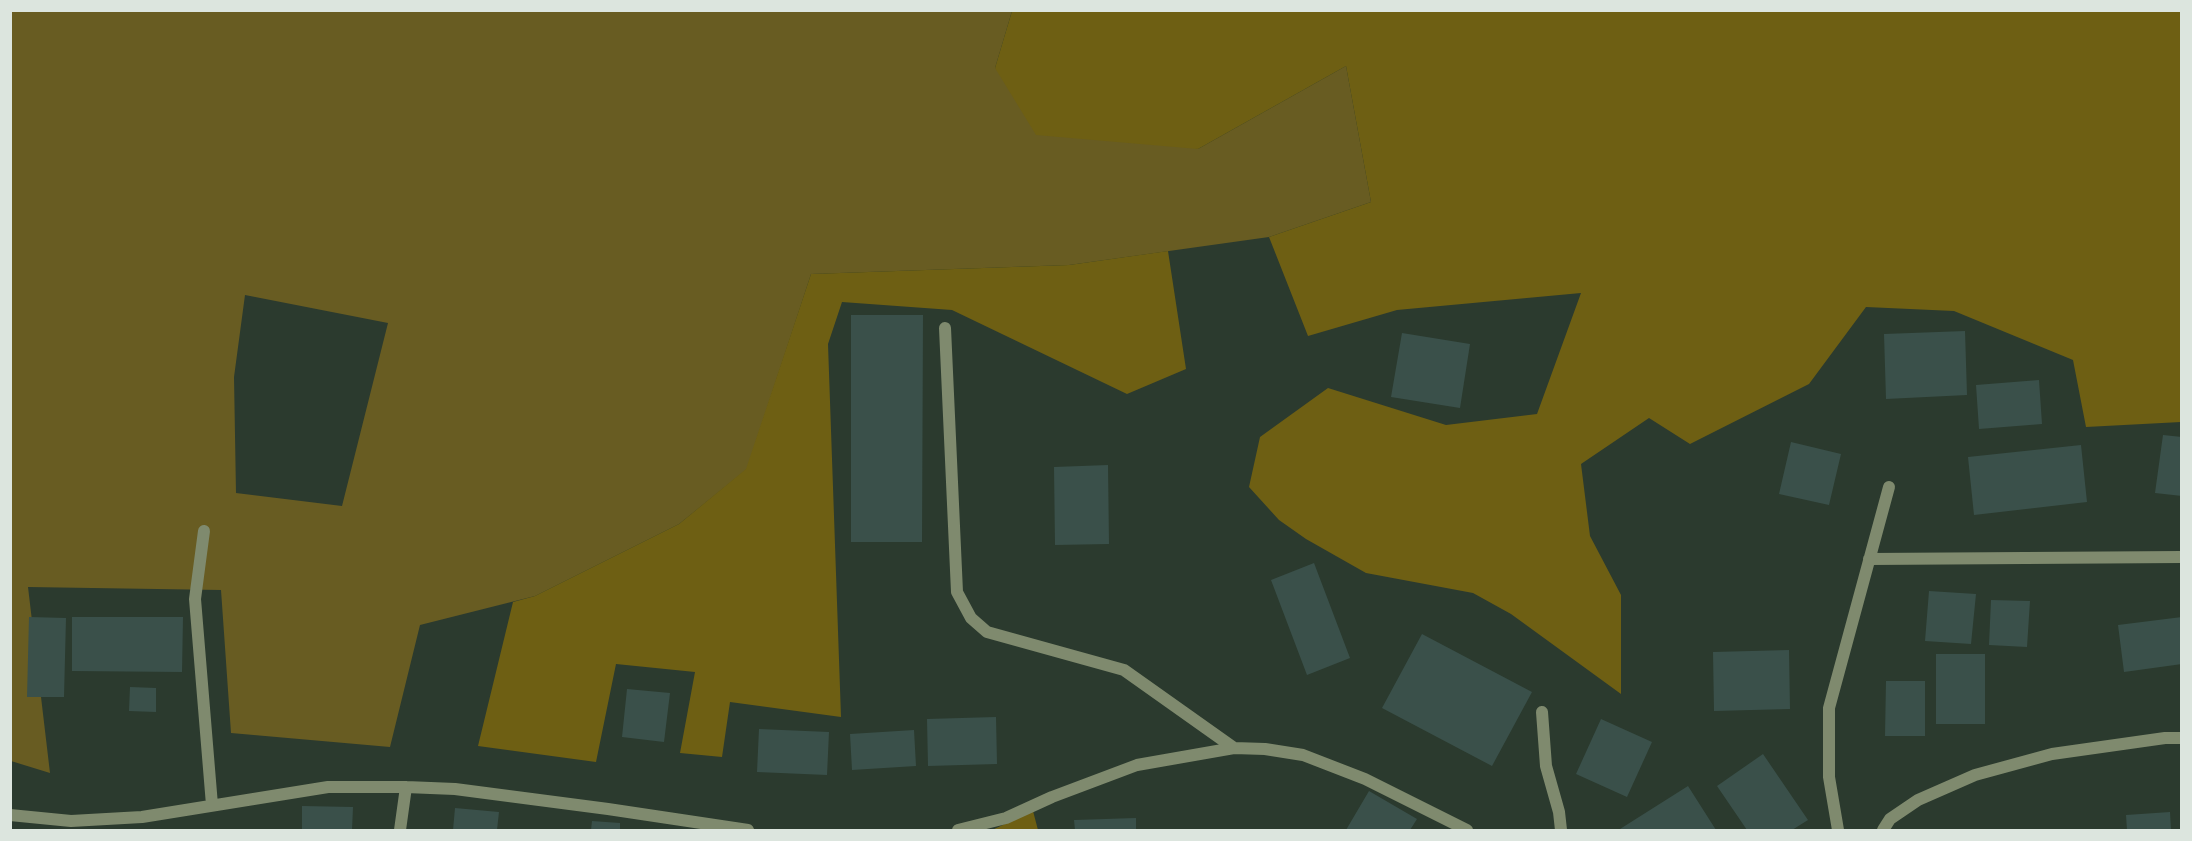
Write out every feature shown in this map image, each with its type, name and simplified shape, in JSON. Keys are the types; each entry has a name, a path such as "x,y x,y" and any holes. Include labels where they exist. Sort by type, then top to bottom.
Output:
{"street":[{"path":"945,328 957,592 971,618 987,632 1124,670 1234,748"},
{"path":"1838,831 1829,777 1829,708 1889,487"},
{"path":"204,531 195,599 212,805"},
{"path":"1869,559 2181,557"},
{"path":"1542,712 1546,766 1559,812 1561,831"},
{"path":"1882,831 1890,819 1918,800 1975,775 2052,754 2165,738 2181,738"},
{"path":"958,831 1006,818 1052,796 1137,765 1234,748 1264,749 1303,755 1365,779 1467,831"},
{"path":"10,814 111,825 142,817 328,787 406,787 490,794 748,831"},
{"path":"400,831 406,787"}],"shaded area":[{"path":"10,11 1012,11 995,68 1198,149 1346,66 1371,202 1269,237 1069,265 811,274 747,469 679,524 535,596 420,625 390,747 231,733 221,590 28,587 50,773 11,761","holes":["245,295 388,323 342,506 236,493 234,377"]},
{"path":"1012,11 2181,11 2181,422 2086,427 2073,360 1954,311 1866,307 1809,384 1690,444 1649,418 1581,464 1590,536 1621,595 1621,694 1511,614 1473,593 1366,573 1306,539 1279,520 1249,487 1260,437 1328,388 1446,425 1537,414 1581,293 1397,310 1308,336 1269,237 1371,202 1346,66 1198,149 1036,135 995,68"},
{"path":"1168,251 1186,369 1127,394 952,310 842,302 828,344 841,717 730,702 722,757 680,753 695,672 616,664 596,762 478,746 513,602 535,596 679,524 746,469 811,274 1069,265"},
{"path":"1033,811 1038,830 992,830"}],"building":[{"path":"851,315 923,315 922,542 851,542"},
{"path":"1965,331 1967,395 1886,399 1884,334"},
{"path":"1402,333 1470,344 1460,408 1391,397"},
{"path":"2039,380 2042,424 1979,429 1976,385"},
{"path":"2163,435 2182,437 2182,496 2155,493"},
{"path":"1791,442 1841,454 1829,505 1779,494"},
{"path":"2081,445 2087,502 1974,515 1968,457"},
{"path":"1108,465 1109,544 1055,545 1054,467"},
{"path":"1314,563 1350,658 1307,675 1271,580"},
{"path":"1929,591 1976,594 1971,644 1925,641"},
{"path":"1991,600 2030,601 2027,647 1989,645"},
{"path":"29,617 66,618 64,697 27,697"},
{"path":"72,617 183,617 182,672 72,671"},
{"path":"2182,617 2182,664 2124,672 2118,625"},
{"path":"1422,634 1532,692 1492,766 1382,708"},
{"path":"1789,650 1790,709 1714,711 1713,652"},
{"path":"1936,654 1985,654 1985,724 1936,724"},
{"path":"1886,681 1925,681 1925,736 1885,736"},
{"path":"130,687 156,688 156,712 129,711"},
{"path":"627,689 670,693 664,742 622,737"},
{"path":"996,717 997,764 928,766 927,719"},
{"path":"1601,719 1652,742 1627,797 1576,774"},
{"path":"759,729 829,732 827,775 757,772"},
{"path":"914,730 916,766 852,770 850,734"},
{"path":"1763,754 1808,820 1792,830 1747,830 1717,786"},
{"path":"1688,786 1716,830 1620,829"},
{"path":"1369,791 1417,819 1410,830 1346,830"},
{"path":"302,806 353,807 352,830 302,830"},
{"path":"455,808 499,812 497,830 453,830"},
{"path":"2170,812 2171,830 2127,830 2126,815"},
{"path":"1136,818 1136,830 1075,830 1074,820"},
{"path":"592,821 620,823 620,830 591,830"}]}
